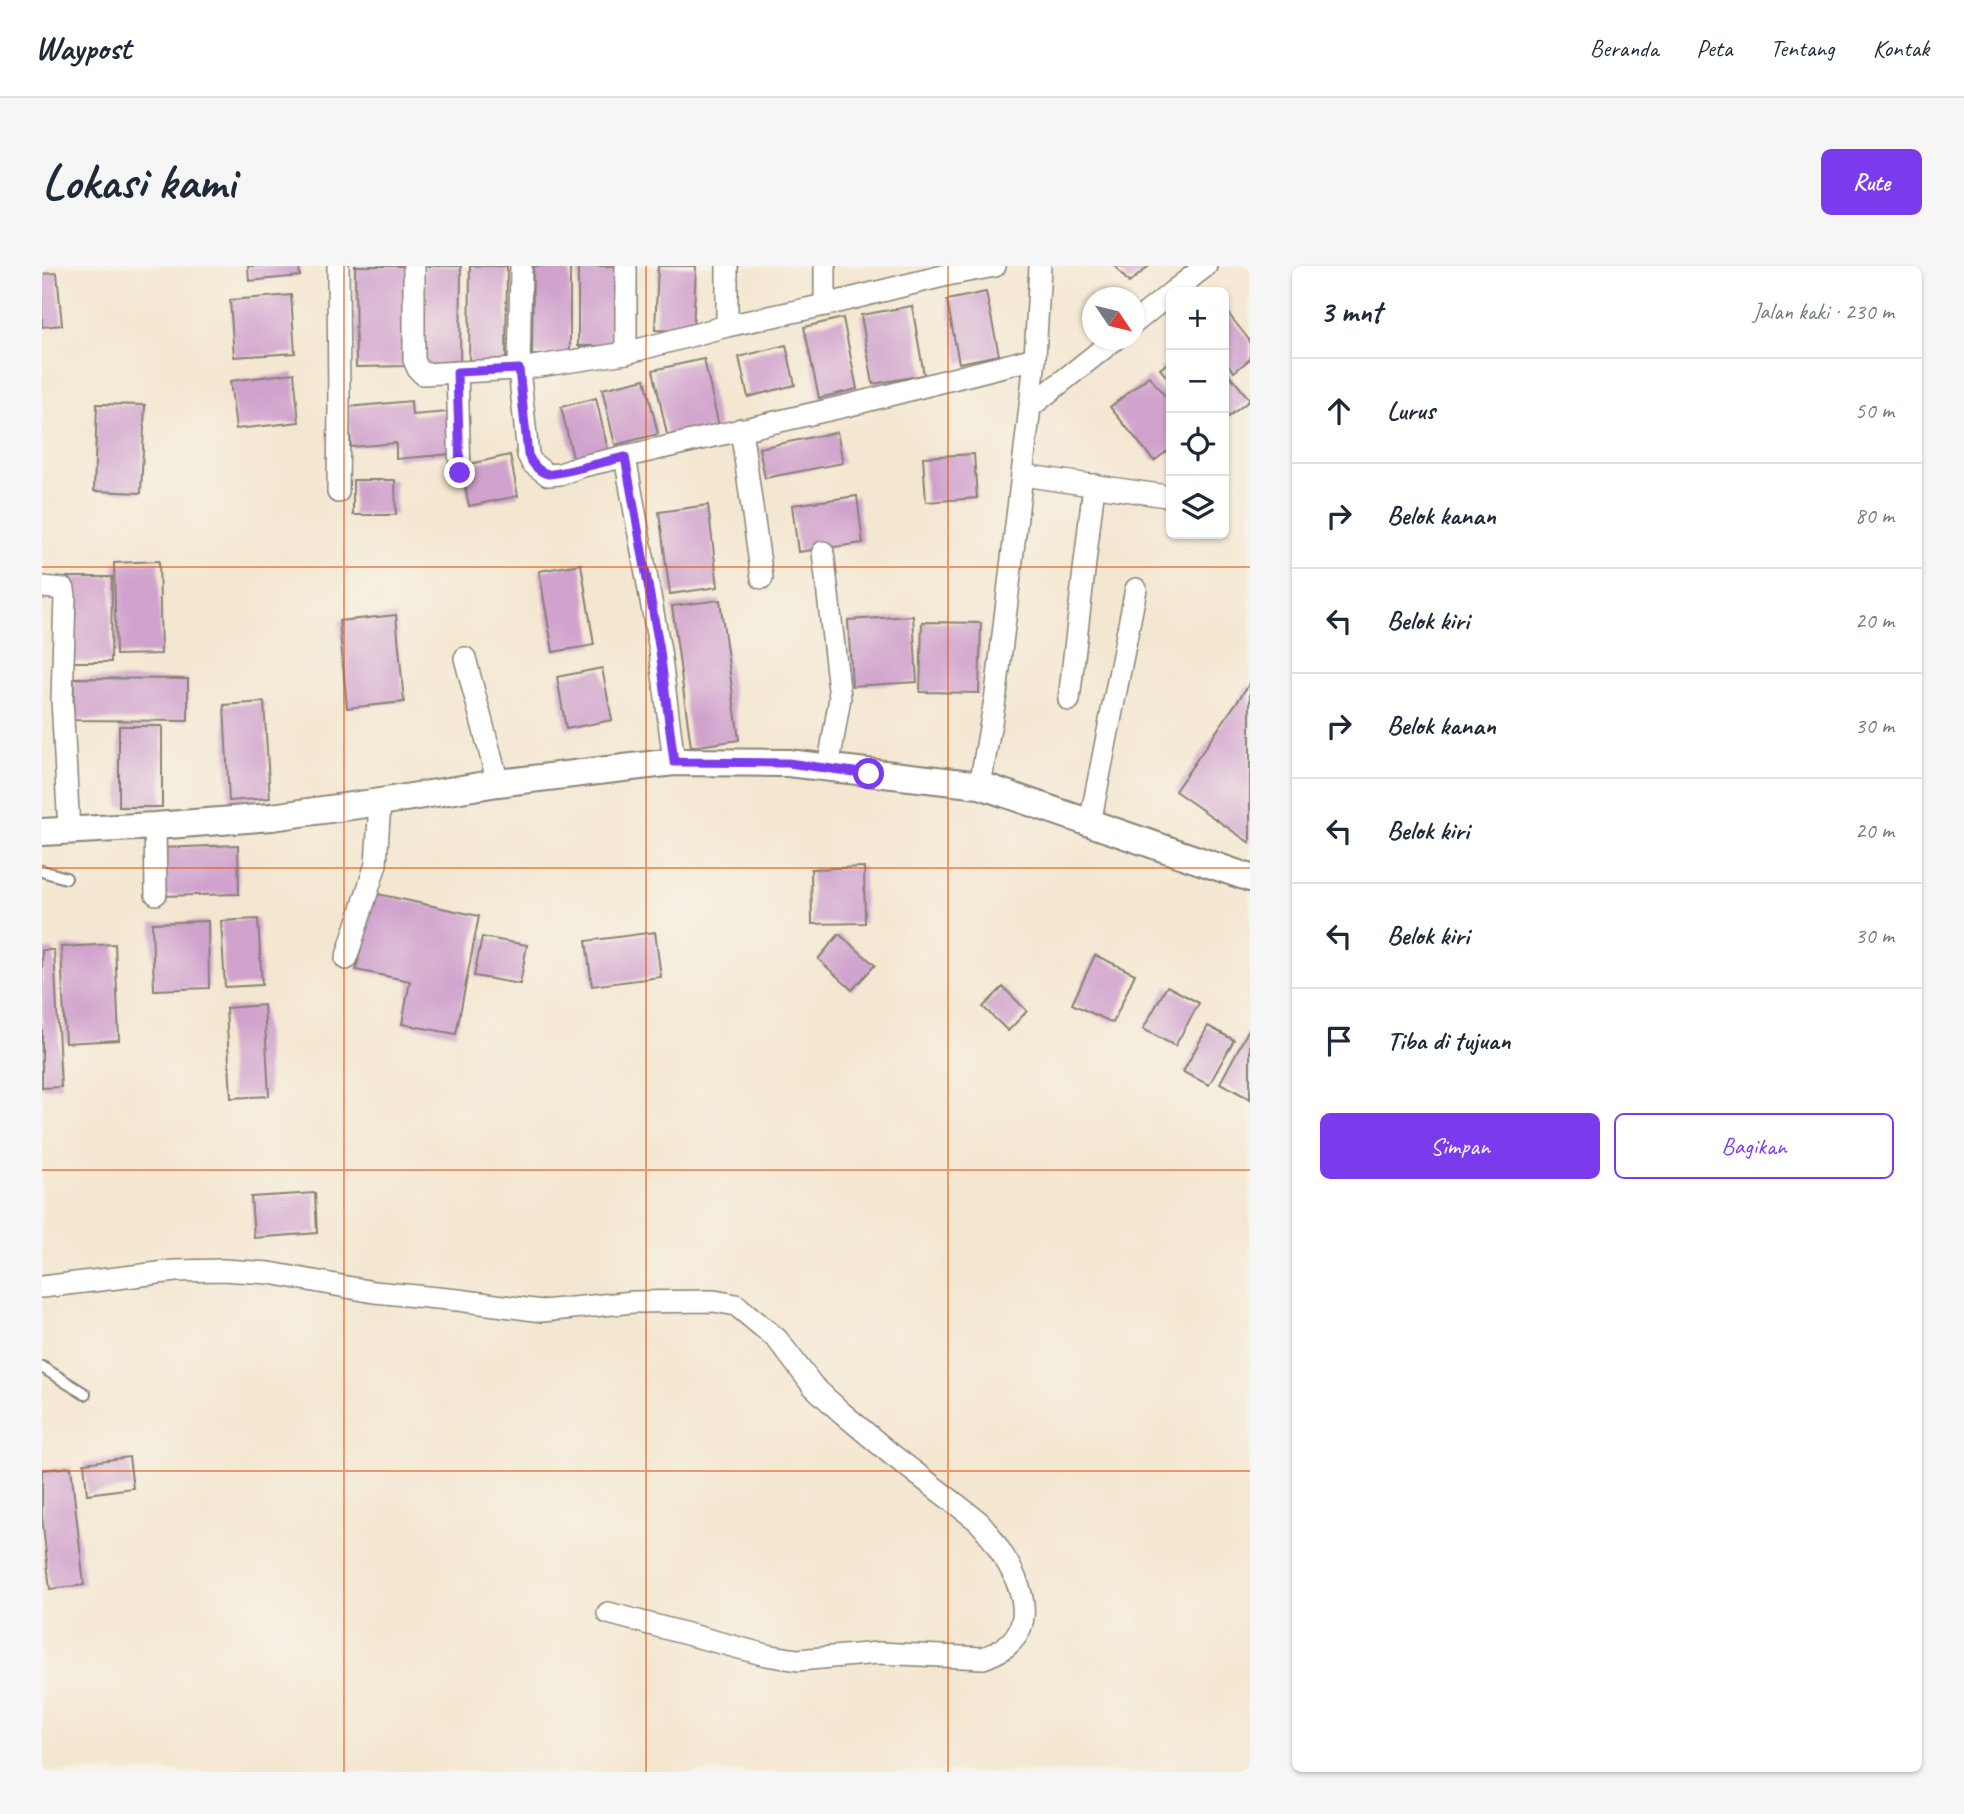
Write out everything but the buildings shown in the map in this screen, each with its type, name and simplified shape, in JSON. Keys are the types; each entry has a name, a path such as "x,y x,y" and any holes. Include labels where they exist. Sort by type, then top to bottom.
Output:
{"street":[{"path":"338,266 338,492"},
{"path":"414,266 414,360 423,373 519,369 626,353 727,326 825,305 924,273 995,266"},
{"path":"521,266 519,369 528,455 532,463 548,475 850,405 1035,358"},
{"path":"626,266 626,353"},
{"path":"727,266 727,326"},
{"path":"825,266 825,305"},
{"path":"980,785 996,694 1030,407 1040,266"},
{"path":"1180,287 1206,266"},
{"path":"1145,315 1166,298"},
{"path":"1030,407 1101,350"},
{"path":"457,372 460,473"},
{"path":"741,429 762,578"},
{"path":"625,457 660,651 674,762"},
{"path":"1022,475 1166,496"},
{"path":"1069,700 1094,485"},
{"path":"823,552 840,698 828,769"},
{"path":"42,587 64,589 65,596 62,699 69,831"},
{"path":"1090,823 1136,589"},
{"path":"466,658 498,783"},
{"path":"42,832 272,817 498,783 674,762 788,763 980,785 1250,878"},
{"path":"346,959 376,864 380,802"},
{"path":"155,826 156,894"},
{"path":"42,1287 175,1271 223,1270 271,1273 374,1293 542,1311 633,1302 714,1301 736,1305 777,1339 813,1386 841,1412 990,1533 1014,1574 1023,1599 1022,1622 1011,1643 998,1653 975,1659 878,1653 798,1660 766,1655 607,1613"}],"lane":[{"path":"42,871 66,878"},
{"path":"42,1367 85,1394"}],"route":[{"path":"460,473 457,372 519,369 528,455 538,469 548,475 560,474 625,457 660,651 674,762 788,763 869,774"}]}
